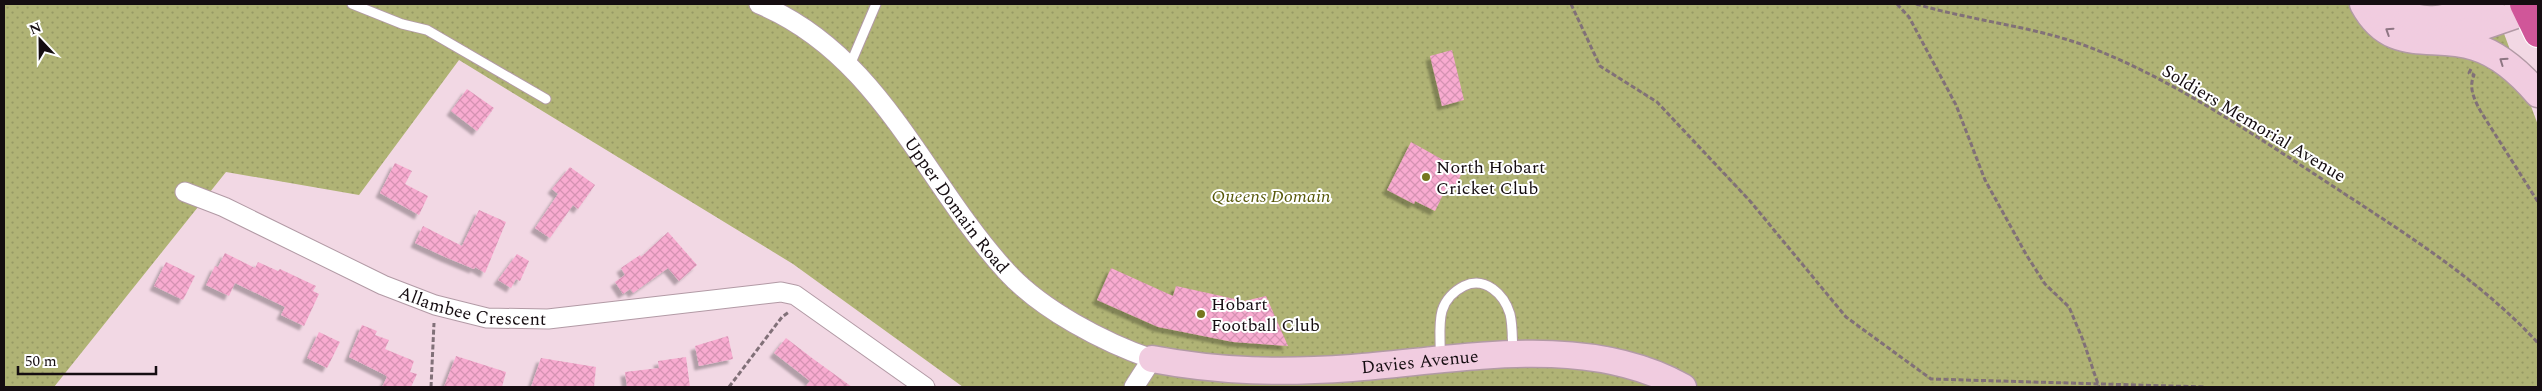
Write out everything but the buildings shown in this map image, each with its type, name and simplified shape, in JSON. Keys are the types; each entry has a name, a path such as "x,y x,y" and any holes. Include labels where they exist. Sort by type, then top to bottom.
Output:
{"highway":[{"path":"2527,5 2538,33"}],"street":[{"name":"Upper Domain Road","path":"759,4 815,35 850,65 896,120 988,249 1008,273 1029,291 1082,328 1116,346 1152,358"},
{"path":"2363,4 2375,20 2395,35 2425,42 2474,46 2504,62 2538,94"},
{"path":"2391,4 2406,15 2416,19 2438,20 2491,4"},
{"path":"2449,18 2472,4"},
{"path":"2425,42 2448,39 2516,15 2527,5"},
{"name":"Allambee Crescent","path":"185,192 224,207 383,285 434,305 487,318 548,319 781,292 795,295 805,302"},
{"path":"805,302 925,387"},
{"name":"Davies Avenue","path":"1152,358 1197,368 1242,372 1351,368 1440,360 1554,355 1618,361 1641,367 1683,387"},
{"path":"1134,387 1152,358"}],"lane":[{"path":"352,4 402,24 428,30 546,99"},
{"path":"850,65 876,4"},
{"path":"1440,360 1442,312 1446,300 1464,286 1477,282 1490,286 1502,298 1510,314 1513,356"}],"path":[{"path":"1571,4 1600,66 1656,102 1750,200 1846,317 1931,379 2205,387"},
{"path":"1897,4 1908,17 1956,105 1985,180 2027,256 2045,284 2069,306 2099,387"},
{"name":"Soldiers Memorial Avenue","path":"1916,4 2046,33 2089,47 2157,80 2275,149 2415,240 2494,299 2538,344"},
{"path":"2474,46 2469,74 2474,74 2472,79 2474,97 2538,202"},
{"path":"729,387 782,317 805,302"},
{"path":"431,387 434,305"}],"green space":[{"name":"Queens Domain","path":"4,4 2493,4 2538,125 2538,387 963,387 793,264 459,60 359,195 226,172 54,387 4,387"}],"place":[{"name":"North Hobart Cricket Club","path":"1426,177"},
{"name":"Hobart Football Club","path":"1201,314"}]}
